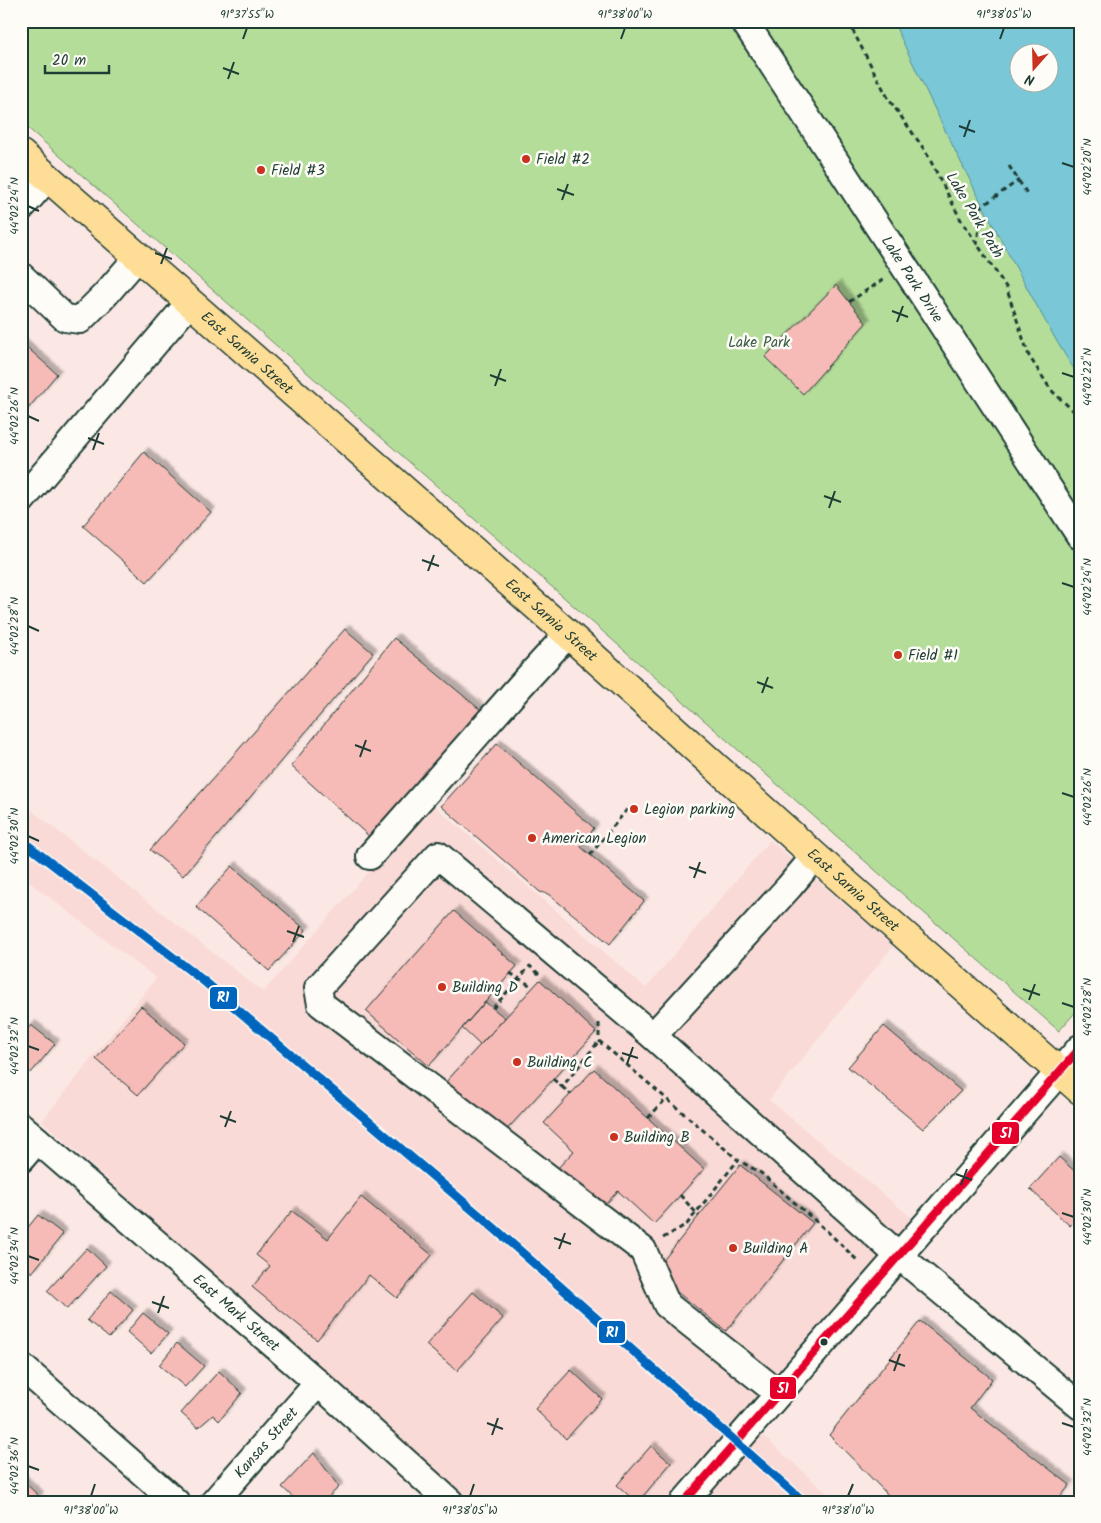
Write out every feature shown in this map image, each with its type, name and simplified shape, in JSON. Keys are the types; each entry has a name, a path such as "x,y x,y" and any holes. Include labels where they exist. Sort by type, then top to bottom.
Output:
{"main road":[{"name":"East Sarnia Street","path":"21,154 568,634 815,856 1080,1090"}],"street":[{"name":"Lake Park Drive","path":"744,21 1080,536"},
{"path":"21,208 48,177"},
{"path":"21,276 65,318 80,320 138,257"},
{"path":"21,501 190,302"},
{"path":"370,856 568,634"},
{"path":"778,1393 667,1305 643,1250 321,1004 318,988 438,855 653,1036 898,1255 1080,1406"},
{"path":"653,1036 790,887 815,856"},
{"path":"684,1502 1080,1048"},
{"name":"East Mark Street","path":"27,1142 318,1383 450,1502"},
{"path":"21,1366 176,1502"},
{"name":"Kansas Street","path":"214,1502 318,1383"}],"path":[{"name":"Lake Park Path","path":"850,21 854,34 888,98 926,152 961,220 1006,288 1029,356 1051,390 1080,417"},
{"path":"1009,166 1028,195"},
{"path":"977,245 981,206 1018,180"},
{"path":"849,302 904,267"},
{"path":"590,855 629,807"},
{"path":"493,1008 530,966 544,978"},
{"path":"510,973 533,988"},
{"path":"562,1087 599,1042 600,1023 593,1018"},
{"path":"599,1042 738,1160 760,1173 828,1232 858,1261"},
{"path":"553,1079 571,1094"},
{"path":"648,1118 666,1100"},
{"path":"643,1250 687,1224 698,1214 738,1160"},
{"path":"680,1196 698,1214"}],"shaded area":[{"path":"21,802 263,992 430,802 646,988 770,840 893,946 769,1100 912,1218 743,1418 837,1502 469,1502 42,1121 156,978 21,876"}],"green space":[{"name":"Lake Park","path":"21,21 1080,21 1080,1007 1059,1031 21,122"}],"water":[{"path":"893,21 1080,21 1080,378 1052,333 1008,254 957,155"}],"building":[{"path":"836,285 866,323 803,394 765,357"},
{"path":"21,342 57,374 21,417"},
{"path":"144,452 211,512 147,582 83,526"},
{"path":"345,629 373,653 183,876 150,850"},
{"path":"394,638 483,712 372,839 291,766"},
{"name":"American Legion","path":"497,744 594,828 581,847 644,901 610,944 548,894 540,892 441,806"},
{"path":"232,866 306,930 269,971 196,907"},
{"name":"Building D","path":"454,911 517,966 429,1066 366,1011"},
{"name":"Building C","path":"540,980 596,1032 501,1136 444,1084"},
{"path":"485,1002 505,1018 480,1045 462,1028"},
{"path":"141,1006 184,1043 138,1095 96,1059"},
{"path":"31,1025 55,1044 31,1073 21,1065 21,1037"},
{"path":"884,1026 961,1091 923,1129 848,1067"},
{"name":"Building B","path":"594,1069 704,1169 654,1224 618,1191 601,1209 557,1169 574,1151 544,1123"},
{"path":"1059,1157 1080,1176 1080,1216 1070,1226 1030,1189"},
{"name":"Building A","path":"740,1165 813,1223 726,1331 653,1273"},
{"path":"361,1197 432,1255 397,1298 369,1275 317,1340 252,1287 270,1266 256,1255 292,1211 328,1239"},
{"path":"38,1215 63,1234 32,1273 21,1264 21,1236"},
{"path":"87,1248 106,1266 67,1309 47,1291"},
{"path":"111,1291 133,1310 109,1338 87,1320"},
{"path":"473,1292 503,1318 457,1371 426,1345"},
{"path":"143,1313 168,1334 151,1353 127,1332"},
{"path":"920,1321 992,1379 970,1408 1070,1485 1056,1502 895,1502 829,1435"},
{"path":"177,1343 204,1366 185,1387 159,1365"},
{"path":"571,1370 602,1399 566,1439 535,1409"},
{"path":"219,1371 242,1393 219,1421 213,1415 198,1428 181,1413"},
{"path":"651,1446 671,1463 636,1502 617,1485"},
{"path":"314,1453 339,1487 323,1502 298,1502 282,1487"},
{"path":"21,1479 39,1496 35,1502 21,1502"}],"transit line":[{"name":"R1","path":"21,840 205,982 494,1228 804,1502"},
{"name":"51","path":"684,1502 1080,1048"}],"place":[{"name":"Field #2","path":"526,159"},
{"name":"Field #3","path":"261,170"},
{"name":"Field #1","path":"898,655"},
{"name":"Legion parking","path":"634,809"},
{"name":"American Legion","path":"532,838"},
{"name":"Building D","path":"442,987"},
{"name":"Building C","path":"517,1062"},
{"name":"Building B","path":"614,1137"},
{"name":"Building A","path":"733,1248"}]}
